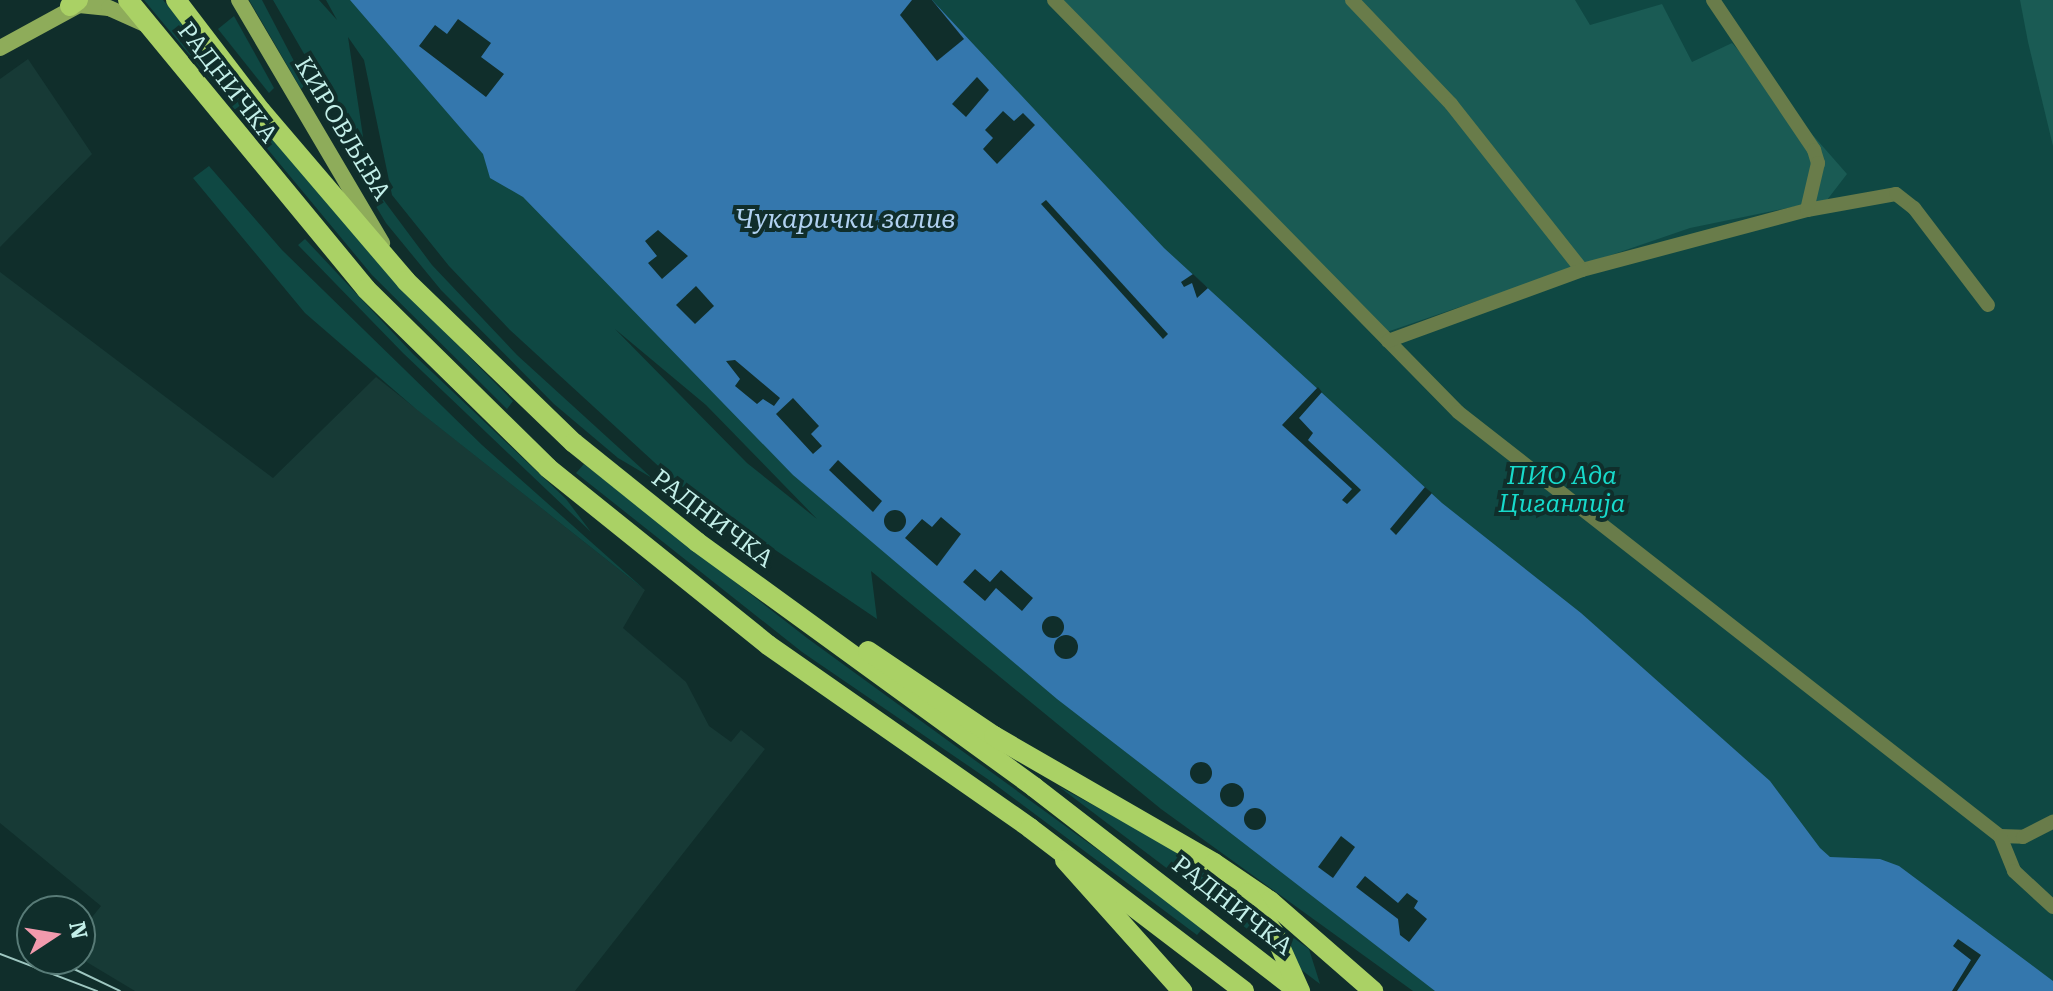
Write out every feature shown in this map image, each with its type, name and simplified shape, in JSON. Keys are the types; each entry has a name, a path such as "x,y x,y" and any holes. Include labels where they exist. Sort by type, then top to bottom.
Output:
{"main road":[{"name":"РАДНИЧКА","path":"128,0 366,289 525,448 626,534 768,645 1056,847 1244,991"},
{"name":"РАДНИЧКА","path":"176,0 261,111 406,281 519,395 697,542 1047,796 1299,991"},
{"name":"КИРОВЉЕВА","path":"239,0 406,281"},
{"path":"0,48 68,5 109,8 150,27"},
{"path":"697,542 726,553 994,736 1178,840 1302,927 1373,991"},
{"path":"1056,847 1084,887 1182,991"},
{"path":"1238,880 1280,945 1299,991"}],"street":[{"path":"1054,0 1458,412 2000,836 2014,871 2053,907"},
{"path":"1352,0 1451,104 1582,270"},
{"path":"1713,0 1814,150 1818,163 1807,210"},
{"path":"1388,341 1582,270 1807,210 1896,194 1914,208 1988,305"},
{"path":"2000,836 2023,837 2053,822"}],"shaded area":[{"path":"1054,0 1575,0 1590,25 1662,4 1692,62 1732,43 1847,174 1827,200 1690,228 1381,334"},
{"path":"2020,0 2053,0 2053,146 2028,42"},
{"path":"28,59 92,154 0,247 0,79"},
{"path":"0,272 273,478 376,377 645,590 623,628 686,682 709,726 731,742 741,730 765,749 575,991 135,991 96,968 96,912 101,906 96,902 96,895 88,895 0,823"}],"green space":[{"path":"144,0 163,0 422,309 513,401 507,409 372,275"},
{"path":"249,0 262,0 306,84 301,89"},
{"name":"ПИО Ада Циганлија","path":"273,0 319,0 337,20 326,0 2053,0 2053,991 1413,991 1161,809 871,571 877,619 678,484 510,330 449,266 392,195 364,60 348,37 367,163","holes":["615,329 706,405 817,519 747,463"]},
{"path":"234,16 274,88 269,93 218,29"},
{"path":"347,151 432,265 517,355 652,478 618,458 554,404 441,290 386,223 345,155"},
{"path":"209,166 282,250 482,445 645,590 416,409 305,313 193,178"},
{"path":"305,239 413,354 566,499 591,532 403,353 298,245"},
{"path":"584,464 807,638 1204,927 1197,935 989,780 802,652 576,473"},
{"path":"1058,786 1161,842 1309,949 1320,984"}],"water":[{"name":"Чукарички залив","path":"350,0 932,0 1164,248 1442,503 1581,613 1770,781 1830,857 1880,859 1899,866 2053,981 2053,991 1435,991 1057,699 793,475 523,197 490,178 483,154"}],"pier":[{"path":"912,0 932,0 964,39 937,61 900,15"},
{"path":"458,19 491,43 481,57 504,74 486,97 419,46 435,25 447,34"},
{"path":"977,77 989,90 966,117 952,104"},
{"path":"1003,111 1014,121 1023,113 1035,125 997,164 983,149 993,138 985,130"},
{"path":"1046,200 1168,334 1163,339 1041,204"},
{"path":"658,230 688,256 662,279 648,263 657,256 645,241"},
{"path":"1193,274 1208,288 1197,298 1192,283 1184,287 1181,282"},
{"path":"696,286 714,306 695,324 676,305"},
{"path":"735,360 780,398 774,406 763,399 757,404 735,386 740,379 726,361"},
{"path":"1318,387 1322,392 1299,418 1313,433 1308,440 1361,490 1347,504 1342,500 1352,489 1282,425"},
{"path":"793,398 819,426 811,434 822,446 813,454 776,414"},
{"path":"838,460 882,501 873,512 829,470"},
{"path":"1425,487 1432,493 1396,535 1390,529"},
{"path":"895,510 906,521 895,532 884,521"},
{"path":"941,517 961,534 937,566 905,538 922,519 932,527"},
{"path":"975,569 990,582 1001,570 1033,598 1022,611 996,588 985,601 963,582"},
{"path":"1053,616 1061,619 1064,627 1061,635 1053,638 1045,635 1042,627 1045,619"},
{"path":"1066,635 1077,642 1078,647 1071,658 1066,659 1055,652 1054,647 1061,636"},
{"path":"1197,762 1205,762 1212,773 1205,784 1197,784 1190,777 1190,769"},
{"path":"1232,783 1243,790 1244,795 1237,806 1232,807 1221,800 1220,795 1227,784"},
{"path":"1255,808 1263,811 1266,819 1263,827 1255,830 1247,827 1244,819 1247,811"},
{"path":"1341,836 1355,847 1333,878 1318,867"},
{"path":"1365,876 1398,903 1407,893 1418,901 1414,908 1427,919 1409,942 1400,935 1398,919 1356,887"},
{"path":"1958,939 1981,955 1957,991 1952,991 1971,960 1953,946"}],"tram line":[{"path":"0,954 97,991"},
{"path":"86,975 120,991"}]}
